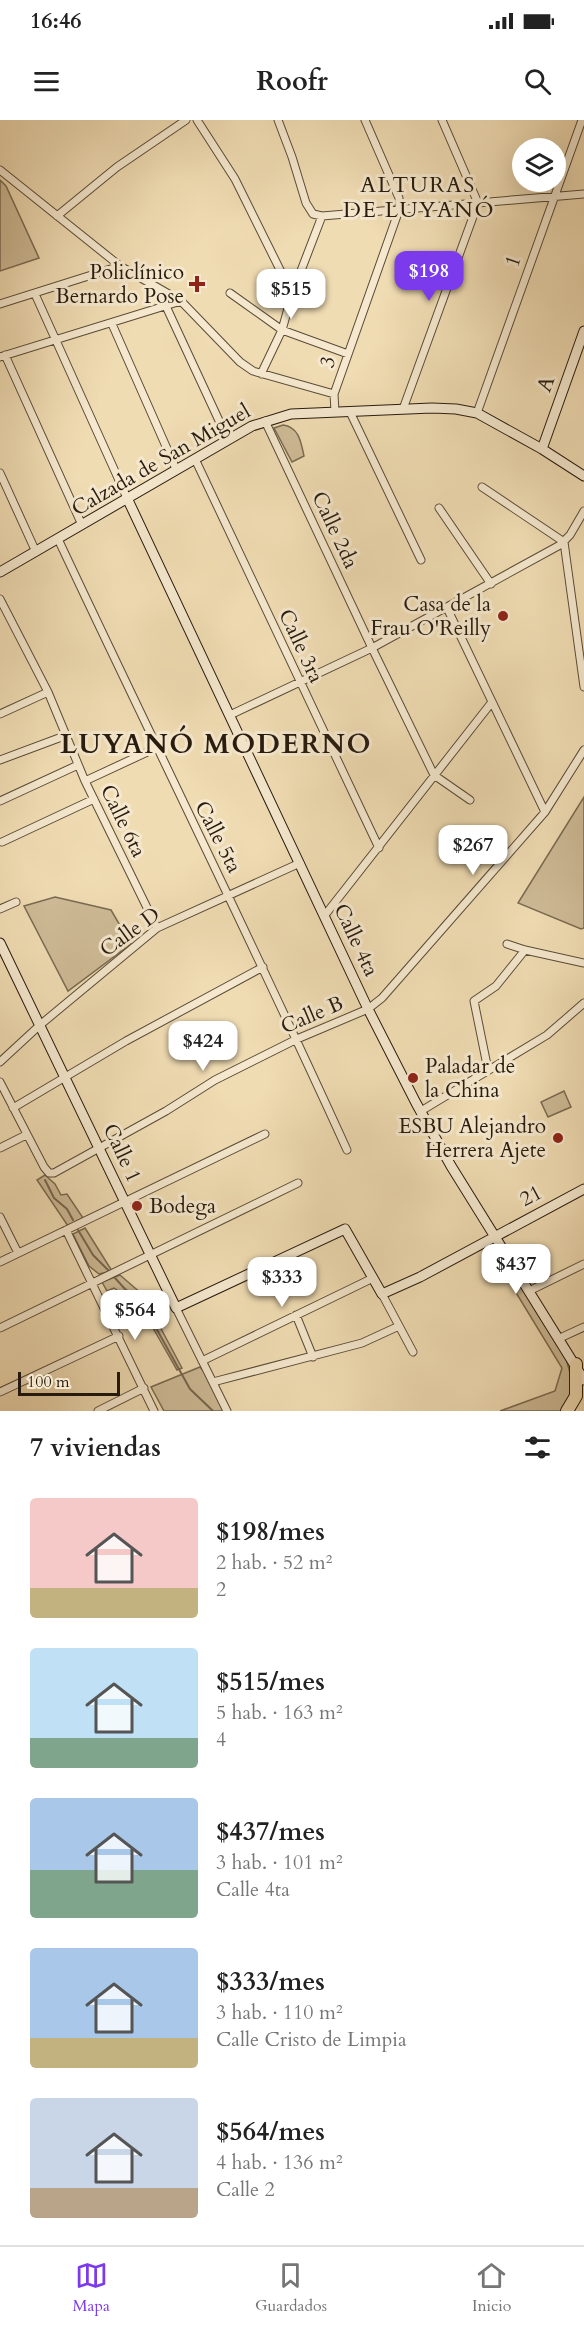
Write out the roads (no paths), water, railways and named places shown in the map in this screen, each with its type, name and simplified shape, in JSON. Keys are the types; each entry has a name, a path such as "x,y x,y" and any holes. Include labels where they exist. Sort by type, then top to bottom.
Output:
{"highway":[{"path":"567,1411 576,1396 576,1364"}],"main road":[{"name":"A","path":"542,449 584,331"},
{"name":"Calzada de San Miguel","path":"0,572 228,440 265,421 291,414 404,409 456,409 477,413 542,449 584,476"},
{"name":"Calle 4ta","path":"127,498 368,1009 421,1111 494,1236 584,1379"},
{"name":"Calle 1","path":"0,944 176,1308"},
{"name":"21","path":"382,1294 420,1277 584,1189"},
{"path":"176,1308 339,1230 347,1229 382,1294"}],"street":[{"path":"57,216 117,166 186,120"},
{"path":"197,120 235,179 292,294"},
{"path":"278,120 306,203 313,214 322,216 584,194"},
{"path":"365,120 399,198 399,210"},
{"path":"404,409 478,203 442,120"},
{"name":"1","path":"477,413 552,197 582,120"},
{"path":"0,170 120,266 181,301 240,362 261,374 334,394"},
{"name":"3","path":"335,412 334,394 399,210"},
{"path":"261,374 282,330 292,294 322,216"},
{"path":"0,304 120,266"},
{"path":"158,289 228,440"},
{"path":"230,292 282,330 348,354"},
{"path":"35,294 127,498"},
{"path":"82,525 2,356 181,301"},
{"path":"112,324 176,469"},
{"path":"350,412 421,560"},
{"name":"Calle 2da","path":"265,421 434,775 470,800"},
{"name":"Calle 3ra","path":"195,459 379,848"},
{"path":"0,473 36,552"},
{"path":"482,487 564,542 584,687"},
{"path":"439,508 491,584"},
{"path":"230,715 372,648 564,542 584,511"},
{"name":"Calle 5ta","path":"58,539 156,748 230,896 347,1150"},
{"name":"Calle 6ta","path":"0,599 48,692 85,781 157,928"},
{"path":"447,608 545,812"},
{"path":"0,714 48,692"},
{"path":"325,915 492,702"},
{"path":"0,760 67,735"},
{"path":"85,781 156,748"},
{"path":"368,1009 389,989 545,812 584,750"},
{"path":"0,801 78,765"},
{"path":"2,842 94,799"},
{"name":"Calle D","path":"0,1062 40,1025 157,928 300,862"},
{"path":"0,909 16,902"},
{"path":"507,944 584,963"},
{"path":"488,1070 474,1001 496,986 525,950"},
{"path":"13,1108 145,1030 263,968"},
{"path":"421,1111 547,1035 584,1003"},
{"name":"Calle B","path":"26,1135 49,1173 62,1171 215,1080 297,1039 368,1009"},
{"path":"0,1082 26,1135 0,1148"},
{"path":"0,1262 264,1134"},
{"path":"0,1328 298,1183"},
{"path":"0,1217 18,1253"},
{"path":"66,1230 154,1411"},
{"path":"529,1291 584,1264"},
{"path":"202,1361 373,1278"},
{"path":"382,1294 413,1352"},
{"name":"Calle 1","path":"176,1308 227,1411"},
{"path":"296,1315 312,1357"},
{"path":"213,1382 362,1343 399,1326"},
{"path":"560,1338 584,1327"},
{"path":"0,1392 119,1336"},
{"path":"98,1411 144,1389"}],"waterway":[{"path":"45,1180 54,1198 67,1209 73,1220"},
{"path":"78,1230 93,1255 108,1270"},
{"path":"115,1278 141,1301 190,1389 213,1411"}],"place":[{"name":"Policlínico Bernardo Pose","path":"197,284"},
{"name":"Casa de la Frau O'Reilly","path":"503,616"},
{"name":"Paladar de la China","path":"413,1078"},
{"name":"ESBU Alejandro Herrera Ajete","path":"558,1138"},
{"name":"Bodega","path":"137,1206"}],"district":[{"name":"ALTURAS DE LUYANÓ","path":"418,198"},
{"name":"LUYANÓ MODERNO","path":"216,744"}]}
